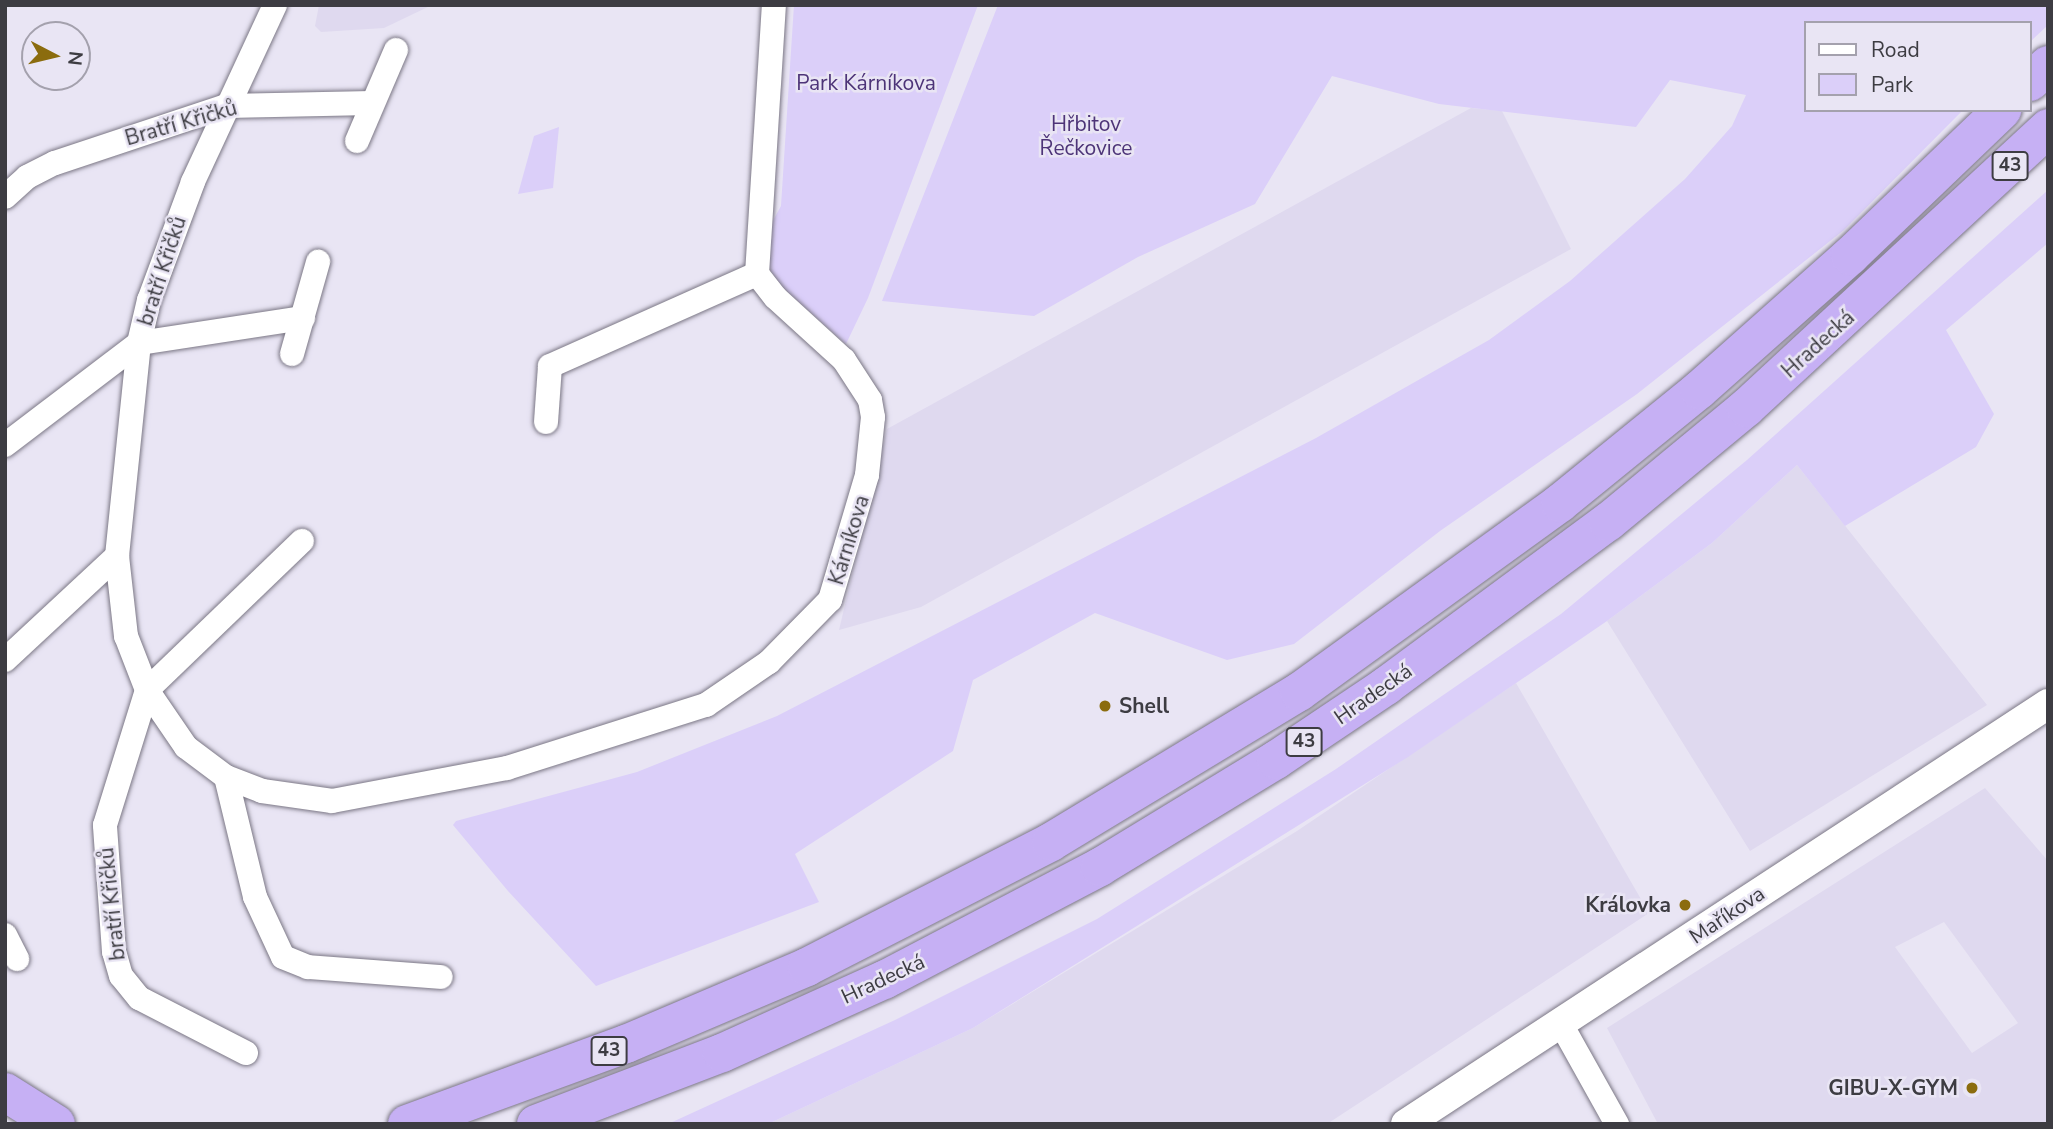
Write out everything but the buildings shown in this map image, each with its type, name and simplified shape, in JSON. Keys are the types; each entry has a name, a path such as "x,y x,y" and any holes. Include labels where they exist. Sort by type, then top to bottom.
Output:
{"highway":[{"path":"2032,80 2048,65"},
{"name":"43","path":"407,1124 626,1044 807,967 1062,835 1222,741 1408,617 1560,503 1699,390 1850,256 2000,112"},
{"name":"Hradecká","path":"536,1124 722,1053 895,974 1101,867 1276,760 1386,686 1608,522 1746,408 1972,203 2048,128"},
{"path":"5,1092 56,1124"}],"street":[{"name":"bratří Křičků","path":"275,5 226,106 160,268 139,343 117,556 127,636 147,690 186,747 226,777 261,791 332,801 462,777"},
{"path":"546,422 550,366 757,274 774,5"},
{"path":"357,141 396,50"},
{"name":"Bratří Křičků","path":"5,197 27,177 55,163 226,106 372,103"},
{"path":"292,354 318,262"},
{"name":"Kárníkova","path":"462,777 507,768 706,705 769,662 830,600 867,475 870,400 845,360 775,298 757,274"},
{"name":"Bratří Křičků","path":"5,445 139,343 303,318"},
{"name":"bratří Křičků","path":"246,1053 139,998 121,976 114,952 105,825 147,690 302,541"},
{"path":"5,660 117,556"},
{"name":"Maříkova","path":"1406,1124 2048,704"},
{"path":"226,777 255,897 266,929 283,957 308,967 441,976"},
{"path":"5,935 17,959"},
{"path":"1561,1024 1616,1124"}],"shaded area":[{"path":"319,5 432,5 384,28 321,32 315,26"},
{"path":"1471,108 1502,111 1571,249 921,607 839,630 887,429"},
{"path":"1797,465 1987,705 1750,851 1607,621 1712,543"},
{"path":"1516,683 1649,913 1327,1124 768,1124 973,1028 1297,831"},
{"path":"1985,788 2048,861 2048,1124 1658,1124 1607,1028","holes":["1944,922 2018,1023 1972,1053 1895,947"]}],"green space":[{"name":"Park Kárníkova","path":"794,5 978,5 868,298 846,344 777,283 768,265 770,226 781,206"},
{"name":"Hřbitov Řečkovice","path":"998,5 2048,5 2048,25 2032,40 2032,21 1804,21 1804,112 1961,112 1844,230 1637,394 1440,531 1294,644 1227,660 1095,613 973,680 953,751 795,854 819,902 596,986 508,891 453,825 456,821 637,772 777,716 1316,438 1489,340 1570,281 1685,179 1732,126 1746,95 1670,80 1636,127 1439,104 1332,76 1255,204 1138,257 1034,316 882,301"},
{"path":"559,127 553,188 518,194 534,136"},
{"path":"2048,190 2048,243 1946,330 1994,414 1976,447 1845,526 1797,465 1712,543 1607,621 1408,757 973,1028 768,1124 668,1124 895,1020 1097,919 1336,769 1561,614 1747,460"}],"place":[{"name":"Shell","path":"1105,706"},
{"name":"Královka","path":"1685,905"},
{"name":"GIBU-X-GYM","path":"1972,1088"}]}
